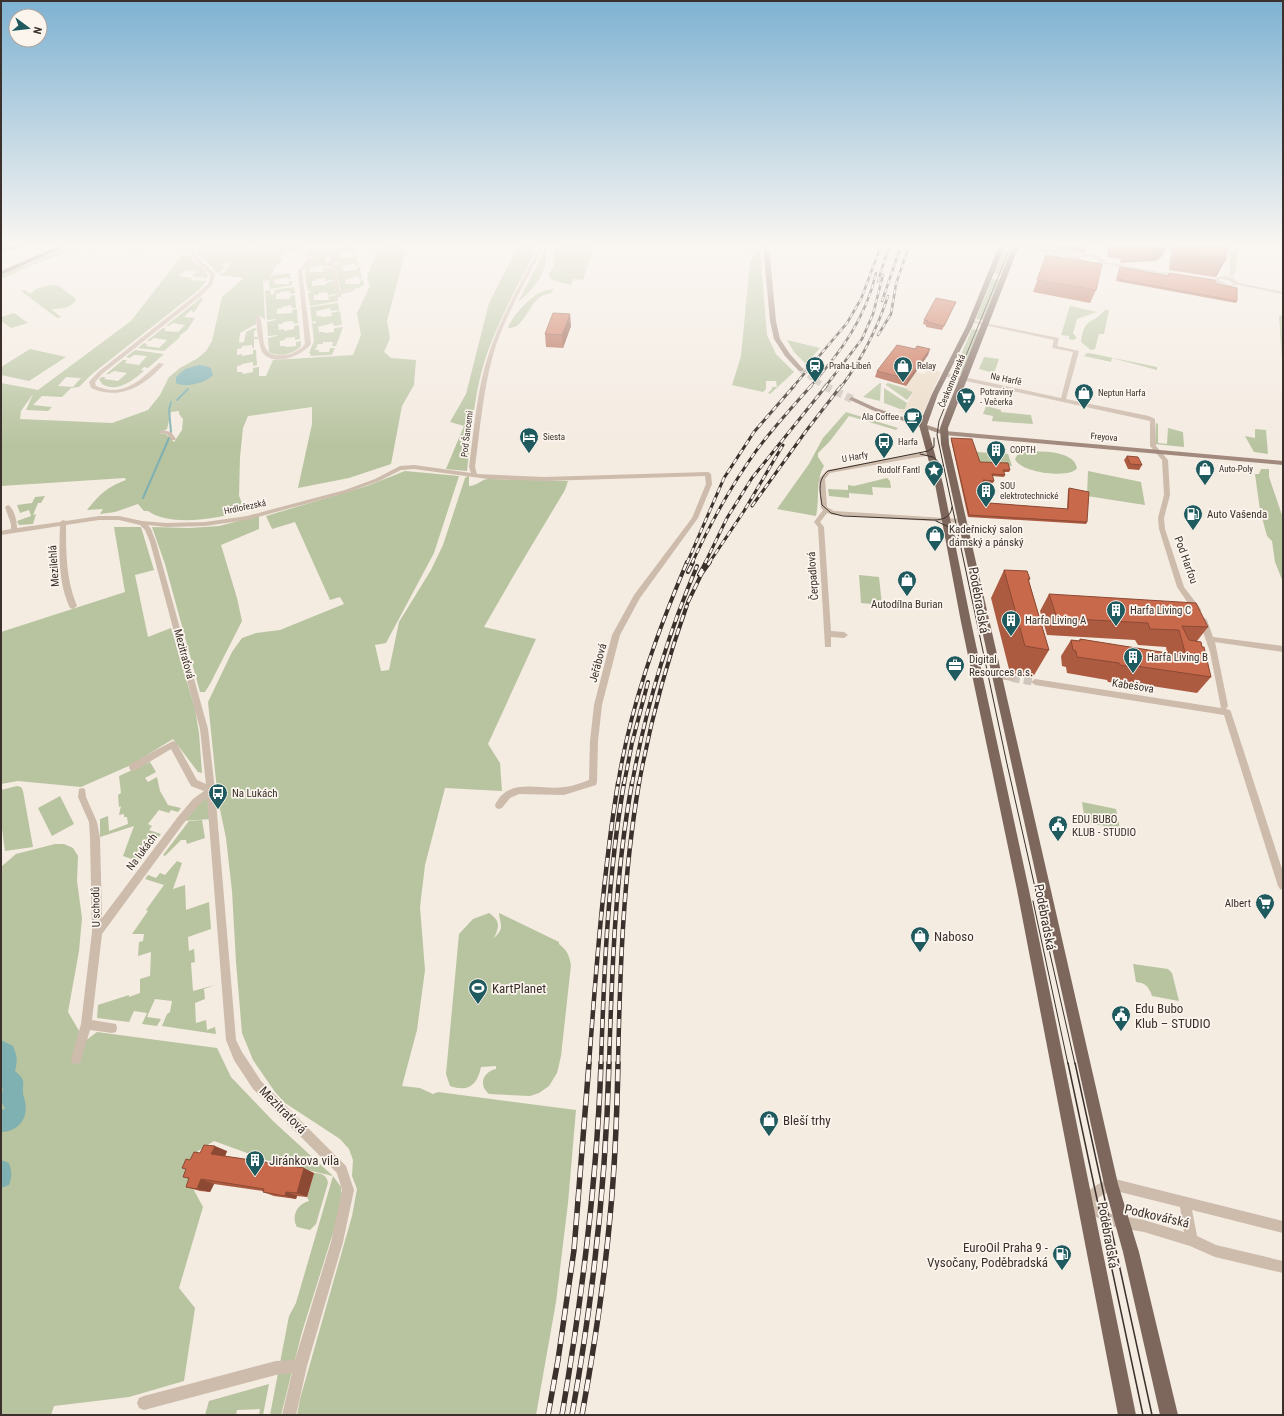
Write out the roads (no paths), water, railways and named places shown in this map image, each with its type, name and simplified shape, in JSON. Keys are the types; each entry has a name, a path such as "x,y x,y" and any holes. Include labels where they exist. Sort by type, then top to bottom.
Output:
{"main road":[{"path":"772,312 777,339 787,355 800,370"},
{"name":"Českomoravská","path":"923,427 929,409 975,312"},
{"name":"Českomoravská","path":"944,433 946,422 962,379 990,312"},
{"name":"Freyova","path":"852,399 923,427 944,433 1283,463"},
{"name":"Poděbradská","path":"923,427 931,454 946,520 966,622 1023,890 1086,1203 1092,1246 1127,1415"},
{"name":"Poděbradská","path":"944,433 948,464 1111,1184 1131,1252 1169,1415"}],"street":[{"path":"161,364 139,384 130,388 107,391 99,390 93,387 92,382 100,373 177,312"},
{"path":"258,317 260,322 262,350 267,355 280,357 298,353 305,349 308,344 305,312"},
{"name":"Pod Šancemi","path":"474,474 472,467 478,414 491,354 508,312"},
{"path":"971,322 1057,338 1054,347 1076,351 1064,400"},
{"name":"Na Harfě","path":"945,375 1153,420"},
{"name":"Pod Harfou","path":"1153,420 1153,446 1165,460 1167,495 1161,518 1162,529 1181,587 1199,613 1210,639 1226,709 1283,886"},
{"path":"162,432 169,433 174,439"},
{"name":"U Harfy","path":"828,511 824,506 822,479 826,473 913,456 931,454"},
{"name":"Hrdlořezská","path":"1,533 63,522 99,518 133,520 142,523 186,525 247,518 347,491 377,480 400,468 420,467 448,472 474,474"},
{"name":"Jeřábová","path":"474,474 488,477 544,479 708,474 709,484 695,518 637,597 616,635 598,704 594,742 593,782 564,790 519,790 507,795 499,805"},
{"path":"8,507 14,524 14,530"},
{"path":"828,511 961,521"},
{"name":"Čerpadlová","path":"828,511 817,522 821,527 828,645"},
{"name":"Mezilehlá","path":"63,522 64,572 67,593 74,606"},
{"name":"Mezitraťová","path":"142,523 148,529 153,542 204,729 211,790 231,1040 242,1063 257,1085 342,1170 348,1190 338,1242 300,1366 290,1415"},
{"path":"828,634 844,635"},
{"path":"1210,639 1283,650"},
{"path":"996,676 1012,678"},
{"name":"Kabešova","path":"1035,682 1226,709"},
{"path":"133,767 173,744 194,783 211,790"},
{"name":"Na lukách","path":"97,932 180,820 196,802 211,790"},
{"name":"U schodů","path":"76,1059 86,1024 97,932 95,838 93,822 82,797 82,792"},
{"path":"86,1024 112,1028"},
{"path":"1086,1203 1095,1193 1111,1184"},
{"name":"Podkovářská","path":"1111,1184 1283,1227"},
{"name":"Podkovářská","path":"1086,1203 1109,1220 1192,1240 1215,1251 1283,1267"},
{"name":"Podkovářská","path":"1185,1203 1192,1240"},
{"path":"144,1403 276,1368 300,1366"}],"water":[{"path":"199,365 211,368 213,375 210,378 196,384 185,385 176,383 176,377 185,369"}],"waterway":[{"path":"177,400 188,389"},
{"path":"171,402 169,410 171,432"},
{"path":"143,498 169,438"},
{"path":"1,1050 6,1053 8,1059 4,1074 14,1084 11,1099 15,1102 16,1113 8,1121 1,1121"},
{"path":"1,1171 1,1177"}],"tunnel":[{"path":"801,370 825,387"},
{"path":"824,386 852,399"},
{"path":"1012,678 1035,682"}],"tram line":[{"path":"984,312 939,421 937,435 1007,764 1075,1064"},
{"path":"934,438 934,447 928,451 828,471 822,478 820,486 822,505 831,513 843,516 934,520 948,516 952,507"},
{"path":"920,454 933,457 943,466"},
{"path":"936,521 949,527 956,539"},
{"path":"1033,901 1068,1064"},
{"path":"1068,1063 1143,1415"},
{"path":"1075,1063 1152,1415"}],"railway":[{"path":"793,387 847,323 853,312"},
{"path":"810,387 832,361 863,312"},
{"path":"825,387 862,339 873,312"},
{"path":"841,387 856,366 882,312"},
{"path":"878,335 891,312"},
{"path":"687,563 724,478 754,432 794,386"},
{"path":"692,563 721,506 747,464 769,434 811,386"},
{"path":"705,563 727,518 752,478 826,386"},
{"path":"752,506 806,431 841,386"},
{"path":"709,563 744,511 783,445"},
{"path":"618,784 623,755 637,699 655,643 687,562"},
{"path":"688,572 693,562"},
{"path":"699,575 706,562"},
{"path":"688,602 702,573 710,562"},
{"path":"632,784 644,727 658,673 676,620 697,566"},
{"path":"639,784 659,694 687,605"},
{"path":"624,784 632,743 648,682"},
{"path":"589,1064 604,888 618,783"},
{"path":"601,1064 605,958 610,888 624,783"},
{"path":"609,1064 615,923 626,818 632,783"},
{"path":"618,1064 623,924 629,853 639,783"},
{"path":"548,1415 558,1360 574,1250 589,1063"},
{"path":"562,1415 588,1239 596,1151 601,1063"},
{"path":"572,1415 592,1284 602,1196 609,1063"},
{"path":"582,1415 591,1366 608,1242 612,1198 618,1063"}],"place":[{"name":"Praha-Libeň","path":"815,383"},
{"name":"Relay","path":"903,383"},
{"name":"Neptun Harfa","path":"1084,410"},
{"name":"Potraviny - Večerka","path":"966,414"},
{"name":"Ala Coffee","path":"913,434"},
{"name":"Siesta","path":"529,454"},
{"name":"Harfa","path":"884,459"},
{"name":"COPTH","path":"996,467"},
{"name":"Auto-Poly","path":"1205,486"},
{"name":"Rudolf Fantl","path":"934,487"},
{"name":"SOU elektrotechnické","path":"986,508"},
{"name":"Auto Vašenda","path":"1193,531"},
{"name":"Kadeřnický salon dámský a pánský","path":"935,552"},
{"name":"Autodílna Burian","path":"907,597"},
{"name":"Harfa Living C","path":"1116,627"},
{"name":"Harfa Living A","path":"1011,637"},
{"name":"Harfa Living B","path":"1133,674"},
{"name":"Digital Resources a.s.","path":"955,682"},
{"name":"Na Lukách","path":"218,810"},
{"name":"EDU BUBO KLUB - STUDIO","path":"1058,842"},
{"name":"Albert","path":"1265,920"},
{"name":"Naboso","path":"920,953"},
{"name":"KartPlanet","path":"478,1005"},
{"name":"Edu Bubo Klub – STUDIO","path":"1121,1032"},
{"name":"Bleší trhy","path":"769,1137"},
{"name":"Jiránkova vila","path":"255,1177"},
{"name":"EuroOil Praha 9 - Vysočany, Poděbradská","path":"1062,1271"}]}
